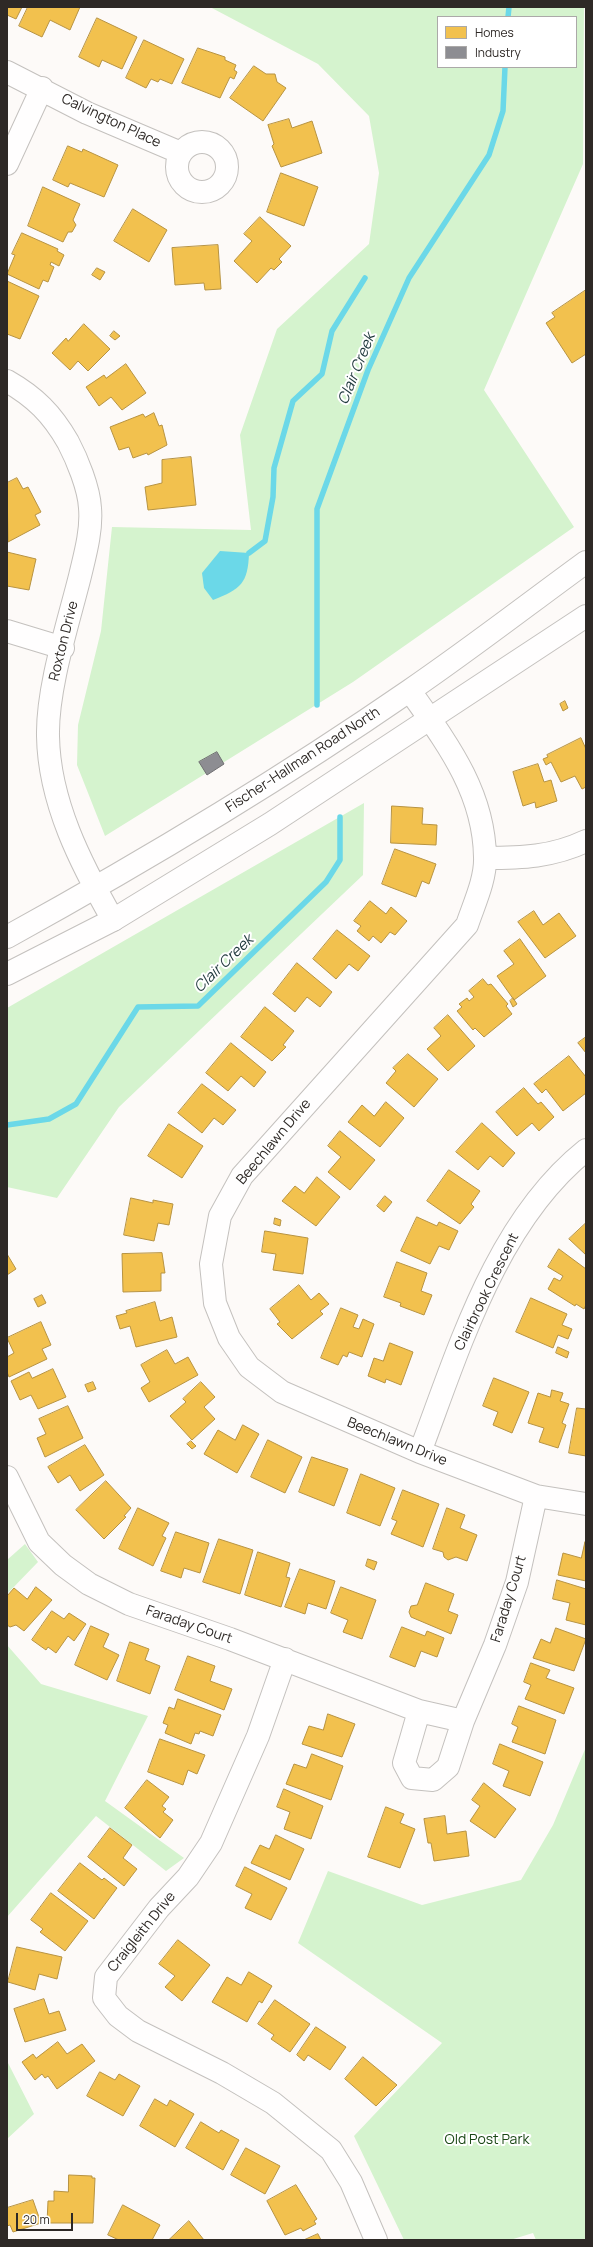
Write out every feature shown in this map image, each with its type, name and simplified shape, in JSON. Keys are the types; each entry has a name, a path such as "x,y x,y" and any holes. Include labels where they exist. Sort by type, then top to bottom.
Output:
{"street":[{"name":"Calvington Place","path":"7,72 42,88 87,113 181,153"},
{"path":"7,164 42,88"},
{"name":"Roxton Drive","path":"7,381 28,393 56,422 78,461 90,507 86,554 52,690 48,736 52,773 57,798 70,835 95,888 113,920"},
{"name":"Fischer-Hallman Road North","path":"7,937 95,888 245,798 410,691 586,562"},
{"path":"7,974 113,920 270,824 586,616"},
{"path":"7,631 63,648"},
{"name":"Beechlawn Drive","path":"410,691 453,752 478,807 485,858 479,890 467,924 242,1176 220,1216 211,1264 215,1303 229,1338 249,1367 288,1395 420,1452 536,1496 586,1504"},
{"path":"485,858 533,857 566,850 586,840"},
{"name":"Clairbrook Crescent","path":"420,1452 453,1361 487,1285 511,1240 537,1201 571,1162 586,1150"},
{"name":"Faraday Court","path":"7,1477 39,1542 63,1565 89,1584 129,1604 285,1659 419,1711 463,1721"},
{"name":"Faraday Court","path":"419,1711 404,1763 412,1778 433,1780 448,1767 463,1721 495,1646 517,1582 536,1496"},
{"name":"Craigleith Drive","path":"285,1659 258,1736 211,1843 188,1877 159,1908 106,1977 104,1998 118,2016 138,2031 222,2073 273,2103 331,2150 351,2182 376,2240"}],"green space":[{"path":"210,7 584,7 583,164 484,390 574,527 353,682 105,836 77,765 78,725 101,631 112,527 251,530 240,435 277,329 369,244 379,173 369,116 318,64"},
{"path":"364,803 363,875 119,1107 57,1198 7,1187 7,1008"},
{"path":"25,1544 38,1562 7,1594 7,1560"},
{"path":"7,1645 41,1684 148,1716 105,1801 184,1858 166,1871 96,1816 7,1917"},
{"name":"Old Post Park","path":"586,1747 586,2240 536,2240 533,2233 510,2240 404,2240 354,2136 442,2043 298,1943 328,1871 422,1905 521,1880 553,1825"},
{"path":"7,2061 34,2114 7,2139"}],"water":[{"path":"220,551 249,553 247,571 241,584 223,596 213,600 204,588 202,573"}],"building: Homes":[{"path":"7,7 22,7 16,19 7,15"},
{"path":"28,7 80,7 70,30 50,20 42,37 19,26"},
{"path":"97,18 137,37 122,69 102,60 99,67 79,57"},
{"path":"144,40 184,59 172,84 160,79 158,82 151,79 146,88 126,78"},
{"path":"198,48 225,57 225,60 236,65 234,70 237,72 234,79 230,77 220,98 182,83"},
{"path":"254,66 266,74 275,74 277,82 286,88 263,121 230,98"},
{"path":"289,119 292,128 312,121 322,153 281,167 272,146 274,144 268,125"},
{"path":"68,146 82,152 83,149 118,165 104,197 70,183 68,187 53,180"},
{"path":"281,173 318,187 304,226 267,212"},
{"path":"43,187 80,204 73,220 76,225 72,232 68,232 63,242 28,226"},
{"path":"133,209 167,230 149,262 114,241"},
{"path":"260,217 291,246 279,259 282,262 274,270 271,268 257,283 234,261 252,241 244,234"},
{"path":"22,233 58,249 57,251 64,255 59,266 51,262 50,265 54,267 48,282 43,280 39,289 7,274 15,255 12,254"},
{"path":"218,245 221,289 205,290 204,283 175,285 172,248"},
{"path":"97,268 105,272 100,280 92,275"},
{"path":"7,281 39,296 20,339 7,334"},
{"path":"586,290 586,354 572,363 546,323 555,317 552,313"},
{"path":"84,324 110,349 88,371 78,361 70,370 52,353 66,338 68,341"},
{"path":"114,331 120,336 115,340 110,336"},
{"path":"126,364 146,393 122,410 111,397 99,406 86,387 104,375 106,378"},
{"path":"154,413 159,426 162,425 167,445 148,455 147,453 133,458 129,447 119,450 110,427 143,414 145,417"},
{"path":"191,457 196,505 148,510 145,487 162,483 162,460"},
{"path":"17,478 23,489 28,487 41,512 35,515 40,525 8,542 7,483"},
{"path":"7,552 36,559 29,590 7,586"},
{"path":"565,701 568,708 563,711 560,704"},
{"path":"581,738 586,749 586,787 582,789 575,776 561,782 551,762 546,765 543,759 548,757 547,755"},
{"path":"538,764 544,782 551,780 557,801 536,808 535,802 523,806 513,772"},
{"path":"392,806 423,808 422,824 437,825 436,845 391,843"},
{"path":"395,849 436,864 429,884 422,881 416,897 382,884"},
{"path":"370,901 386,914 391,907 407,921 395,935 390,932 381,943 373,936 369,941 357,931 361,926 354,921"},
{"path":"534,911 543,925 559,913 576,936 545,958 518,922"},
{"path":"337,930 370,956 358,971 349,964 336,979 313,959"},
{"path":"520,939 546,976 514,1000 497,976 514,964 504,951"},
{"path":"297,963 332,992 320,1007 307,997 295,1012 273,994"},
{"path":"483,979 488,985 491,984 508,1004 506,1006 512,1014 484,1037 475,1028 473,1030 457,1011 462,1007 459,1004 467,998 469,1001 474,997 469,991"},
{"path":"513,998 517,1004 513,1007 510,1001"},
{"path":"265,1007 294,1031 283,1045 286,1047 272,1061 241,1037"},
{"path":"448,1015 475,1046 448,1071 427,1049 441,1036 434,1028"},
{"path":"586,1037 586,1053 578,1043"},
{"path":"231,1043 266,1072 254,1087 241,1076 228,1091 206,1073"},
{"path":"408,1054 438,1079 414,1107 386,1083 396,1071 393,1068"},
{"path":"569,1056 586,1077 586,1093 563,1111 546,1089 542,1093 534,1084"},
{"path":"202,1084 236,1110 223,1125 214,1118 202,1133 178,1113"},
{"path":"524,1088 538,1104 541,1102 554,1117 539,1131 532,1123 517,1136 496,1112"},
{"path":"386,1102 404,1118 380,1147 348,1122 362,1105 374,1116"},
{"path":"482,1123 515,1153 503,1167 490,1156 478,1170 456,1152"},
{"path":"169,1124 203,1146 182,1178 148,1156"},
{"path":"340,1131 375,1160 350,1190 328,1172 341,1157 328,1146"},
{"path":"449,1170 480,1191 471,1204 474,1207 460,1224 427,1201"},
{"path":"317,1177 340,1197 316,1226 282,1201 295,1186 304,1193"},
{"path":"385,1196 392,1202 384,1212 377,1206"},
{"path":"131,1198 153,1203 153,1200 173,1204 169,1225 158,1223 154,1241 124,1235"},
{"path":"417,1217 437,1226 439,1222 458,1231 449,1250 439,1246 430,1264 401,1251"},
{"path":"275,1218 281,1220 280,1226 274,1224"},
{"path":"586,1223 586,1255 569,1239"},
{"path":"265,1231 308,1238 303,1274 273,1270 276,1254 262,1252"},
{"path":"559,1249 586,1269 586,1305 584,1309 576,1304 575,1306 548,1289 554,1278 560,1281 563,1276 548,1267"},
{"path":"162,1253 165,1273 161,1273 161,1291 123,1292 122,1254"},
{"path":"7,1254 16,1269 7,1275"},
{"path":"397,1262 427,1273 421,1291 432,1295 424,1315 400,1306 401,1303 384,1297"},
{"path":"299,1285 311,1300 319,1293 329,1304 320,1311 323,1314 292,1339 277,1324 280,1322 270,1309"},
{"path":"42,1295 46,1303 38,1307 34,1299"},
{"path":"531,1298 567,1314 562,1325 572,1329 568,1339 558,1335 553,1348 516,1332"},
{"path":"155,1302 160,1321 172,1317 177,1337 136,1347 130,1326 120,1329 116,1316 127,1313 126,1311"},
{"path":"341,1308 358,1315 353,1327 359,1329 363,1319 374,1324 362,1357 349,1352 347,1357 343,1355 338,1365 321,1358"},
{"path":"41,1322 51,1345 42,1349 47,1359 9,1377 7,1372 7,1357 14,1353 7,1338"},
{"path":"390,1343 413,1352 401,1385 386,1379 385,1383 368,1376 374,1358 383,1361"},
{"path":"558,1347 569,1352 567,1358 556,1353"},
{"path":"167,1350 175,1364 188,1357 198,1375 149,1402 141,1388 150,1382 141,1365"},
{"path":"53,1369 66,1397 38,1409 31,1395 20,1400 11,1381 29,1372 32,1378"},
{"path":"494,1378 529,1392 512,1433 493,1425 498,1412 483,1406"},
{"path":"93,1382 96,1389 88,1392 85,1385"},
{"path":"201,1382 215,1397 204,1407 215,1419 192,1440 170,1416 186,1402 183,1399"},
{"path":"552,1390 563,1393 560,1401 569,1404 562,1423 566,1425 558,1448 539,1442 544,1428 528,1423 538,1393 550,1397"},
{"path":"68,1406 83,1438 45,1457 37,1438 46,1434 39,1419"},
{"path":"577,1408 586,1409 586,1456 569,1453"},
{"path":"243,1425 259,1434 237,1473 204,1454 218,1430 235,1440"},
{"path":"268,1440 302,1457 285,1493 251,1477"},
{"path":"191,1441 196,1446 192,1449 187,1444"},
{"path":"85,1445 104,1475 80,1491 70,1475 58,1483 48,1467"},
{"path":"312,1457 348,1469 334,1506 299,1492"},
{"path":"361,1474 395,1488 380,1526 347,1513"},
{"path":"106,1481 131,1508 124,1516 126,1517 104,1539 76,1510"},
{"path":"403,1490 439,1504 423,1547 391,1534 397,1521 392,1519"},
{"path":"138,1508 169,1523 162,1536 166,1538 153,1566 119,1549"},
{"path":"447,1508 465,1515 460,1528 477,1535 467,1561 456,1557 448,1560 444,1557 443,1552 433,1549"},
{"path":"176,1532 209,1543 200,1573 184,1568 181,1578 161,1571"},
{"path":"219,1539 253,1550 240,1594 203,1582"},
{"path":"585,1542 586,1581 558,1575 563,1553 581,1558"},
{"path":"258,1552 290,1563 286,1577 290,1578 281,1607 245,1595"},
{"path":"368,1559 377,1562 374,1570 366,1566"},
{"path":"300,1569 335,1581 326,1609 308,1603 305,1614 285,1607"},
{"path":"557,1580 586,1589 586,1625 566,1620 570,1603 553,1599"},
{"path":"426,1583 454,1594 448,1611 458,1615 451,1634 411,1617 409,1612 411,1606 417,1605"},
{"path":"36,1587 52,1600 24,1631 16,1625 10,1627 7,1625 7,1596 14,1588 27,1599"},
{"path":"341,1587 376,1600 362,1639 343,1632 348,1620 331,1613"},
{"path":"52,1611 64,1619 69,1613 86,1624 74,1641 68,1636 56,1653 48,1647 46,1650 32,1640"},
{"path":"91,1626 109,1634 103,1647 119,1655 107,1680 75,1665"},
{"path":"402,1627 425,1636 427,1631 444,1638 437,1657 421,1651 415,1667 390,1657"},
{"path":"556,1628 586,1639 574,1671 533,1658 541,1639 550,1643"},
{"path":"130,1642 149,1649 145,1660 160,1666 150,1694 117,1681"},
{"path":"188,1656 215,1666 210,1681 232,1689 224,1710 175,1690"},
{"path":"531,1663 550,1670 546,1678 574,1688 564,1714 525,1699 531,1685 524,1682"},
{"path":"178,1699 221,1715 213,1736 200,1731 199,1734 195,1733 191,1744 165,1733 168,1725 163,1723 169,1707 174,1709"},
{"path":"519,1706 556,1720 545,1754 512,1742 518,1727 512,1724"},
{"path":"328,1714 355,1724 342,1757 302,1744 309,1726 323,1730"},
{"path":"160,1739 205,1755 197,1774 188,1770 183,1785 148,1772"},
{"path":"500,1744 543,1762 530,1796 503,1786 509,1771 493,1764"},
{"path":"312,1754 343,1766 331,1800 286,1784 294,1764 306,1768"},
{"path":"147,1780 169,1797 162,1806 166,1809 163,1812 173,1820 160,1838 125,1808"},
{"path":"484,1783 516,1809 495,1838 470,1821 480,1806 472,1800"},
{"path":"284,1789 323,1806 311,1839 284,1829 290,1812 277,1807"},
{"path":"386,1807 404,1814 400,1823 415,1829 400,1868 368,1857"},
{"path":"445,1816 447,1834 466,1831 469,1856 434,1861 431,1843 428,1843 424,1819"},
{"path":"110,1828 132,1845 123,1858 137,1869 124,1886 88,1857"},
{"path":"276,1835 304,1849 290,1880 251,1863 260,1845 269,1849"},
{"path":"80,1863 102,1880 104,1878 117,1888 94,1919 58,1891"},
{"path":"245,1867 287,1888 271,1920 245,1908 252,1894 236,1886"},
{"path":"51,1893 88,1921 65,1951 40,1932 43,1929 31,1920"},
{"path":"178,1940 210,1965 182,2001 165,1987 175,1976 159,1964"},
{"path":"17,1947 62,1957 57,1979 39,1974 35,1990 8,1982"},
{"path":"249,1972 272,1986 262,2003 259,2001 247,2022 212,2002 227,1977 241,1985"},
{"path":"44,1999 49,2014 59,2011 66,2030 25,2042 14,2009"},
{"path":"275,2000 310,2024 290,2052 271,2039 274,2035 258,2024"},
{"path":"316,2027 346,2047 330,2070 308,2055 304,2061 297,2055"},
{"path":"58,2042 67,2054 82,2044 95,2061 57,2089 48,2076 45,2078 42,2074 35,2080 22,2062 33,2054 36,2058"},
{"path":"363,2057 397,2085 376,2106 345,2079"},
{"path":"100,2072 115,2080 119,2074 140,2086 123,2116 87,2096"},
{"path":"155,2099 167,2106 170,2100 194,2114 175,2147 140,2126"},
{"path":"201,2122 219,2133 221,2130 239,2140 223,2170 186,2148"},
{"path":"246,2148 280,2166 265,2194 231,2175"},
{"path":"69,2175 92,2176 92,2178 95,2178 93,2223 47,2223 48,2201 54,2201 54,2191 68,2192"},
{"path":"296,2185 317,2219 314,2221 316,2224 303,2231 301,2228 285,2235 267,2201"},
{"path":"33,2200 41,2223 13,2232 10,2225 7,2226 7,2208"},
{"path":"123,2205 160,2225 152,2240 119,2240 108,2235"},
{"path":"189,2221 204,2240 169,2240"},
{"path":"318,2234 321,2240 304,2240"}],"building: Industry":[{"path":"217,752 224,764 207,775 199,762"}],"waterway":[{"name":"Clair Creek","path":"508,16 509,7"},
{"name":"Clair Creek","path":"317,705 317,509 368,370 409,278 489,155 503,111 505,68"},
{"path":"249,553 265,541 273,497 274,468 293,401 322,374 332,331 365,278"},
{"name":"Clair Creek","path":"7,1125 49,1119 76,1104 138,1007 198,1006 326,882 340,860 340,817"}]}
